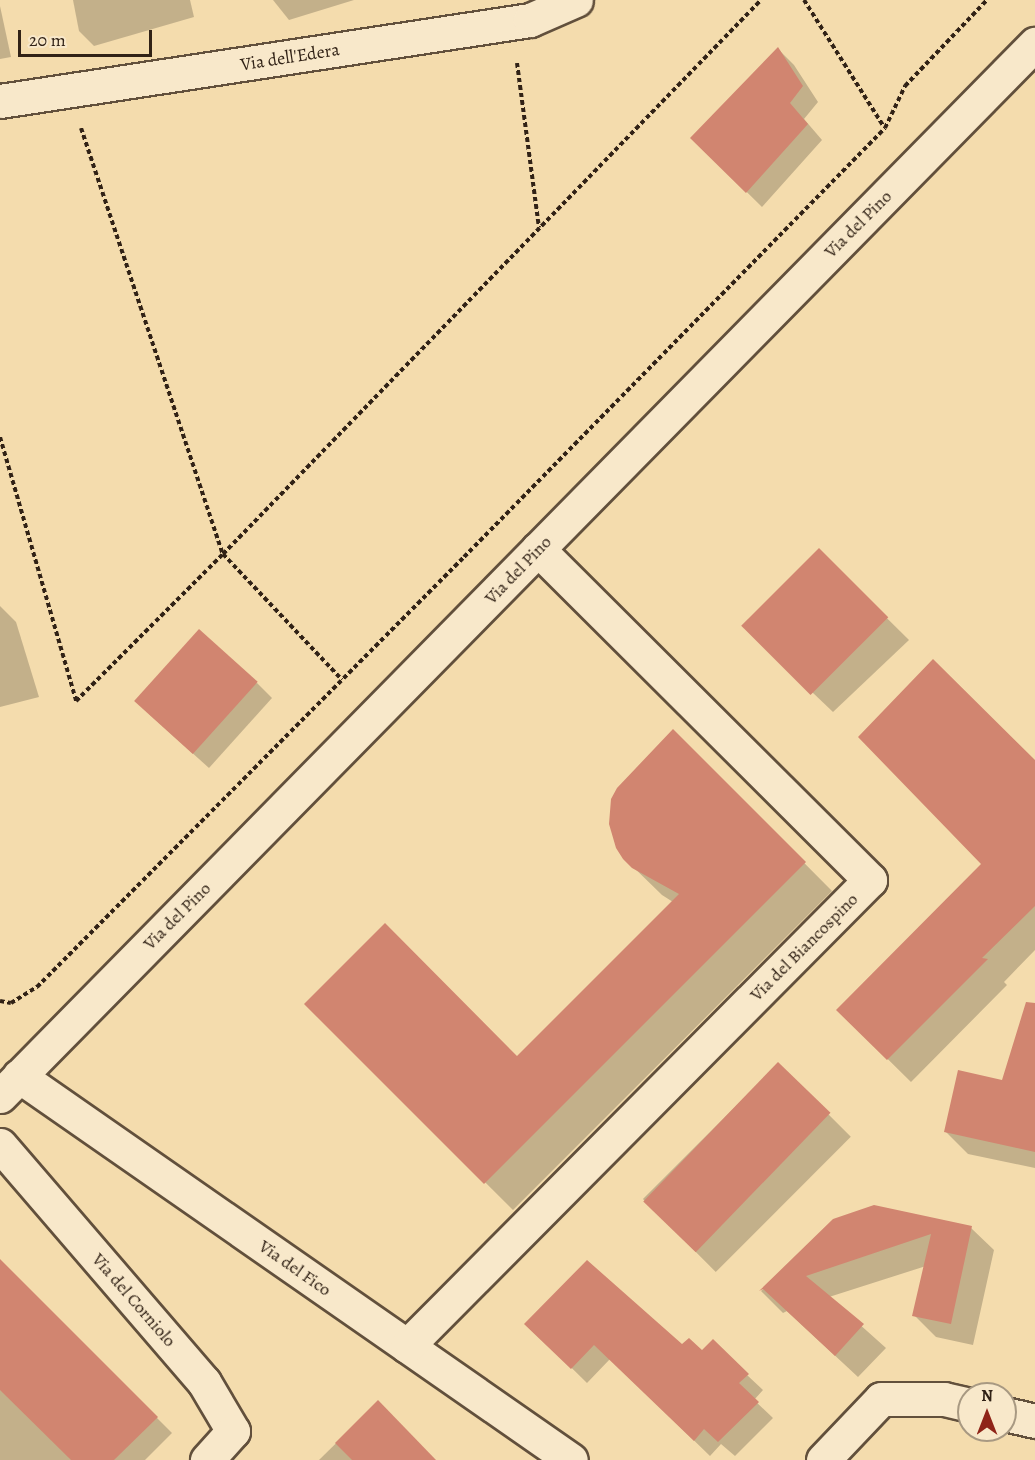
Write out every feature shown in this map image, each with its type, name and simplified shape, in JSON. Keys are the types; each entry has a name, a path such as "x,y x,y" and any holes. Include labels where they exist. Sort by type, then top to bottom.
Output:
{"street":[{"name":"Via dell'Edera","path":"0,101 530,20 576,0"},
{"name":"Via del Pino","path":"10,1086 1035,44"},
{"name":"Via del Biancospino","path":"407,1346 870,880 538,549"},
{"name":"Via del Fico","path":"10,1086 407,1346 571,1460"},
{"name":"Via del Corniolo","path":"0,1146 204,1382 233,1431 207,1460"},
{"path":"823,1460 881,1399 944,1399 957,1402"},
{"path":"1017,1417 1035,1421"}],"path":[{"path":"0,437 76,701 223,554 761,0"},
{"path":"804,0 885,128"},
{"path":"0,1001 11,1003 38,987 342,680 885,128 905,86 987,0"},
{"path":"511,23 539,229"},
{"path":"68,90 223,554 342,680"}],"building":[{"path":"778,47 803,86 790,103 808,124 746,193 690,138"},
{"path":"819,548 888,617 811,695 741,626"},
{"path":"199,629 258,682 193,754 134,701"},
{"path":"933,659 1035,760 1035,906 982,958 988,959 887,1060 836,1010 981,864 858,737"},
{"path":"673,729 806,862 484,1184 304,1004 385,923 517,1056 679,894 632,868 623,859 616,848 609,824 611,799 617,788"},
{"path":"1026,1002 1035,1003 1035,1152 944,1132 958,1070 1002,1080"},
{"path":"778,1062 831,1113 696,1252 643,1202"},
{"path":"874,1205 972,1226 951,1324 912,1316 931,1234 806,1276 864,1324 835,1356 763,1289 759,1291 833,1219"},
{"path":"0,1259 158,1417 114,1460 71,1460 0,1390"},
{"path":"587,1260 682,1344 689,1338 702,1350 713,1339 749,1374 739,1383 759,1402 718,1442 704,1429 694,1441 594,1345 571,1369 524,1324"},
{"path":"378,1400 436,1460 352,1460 335,1443"}]}
